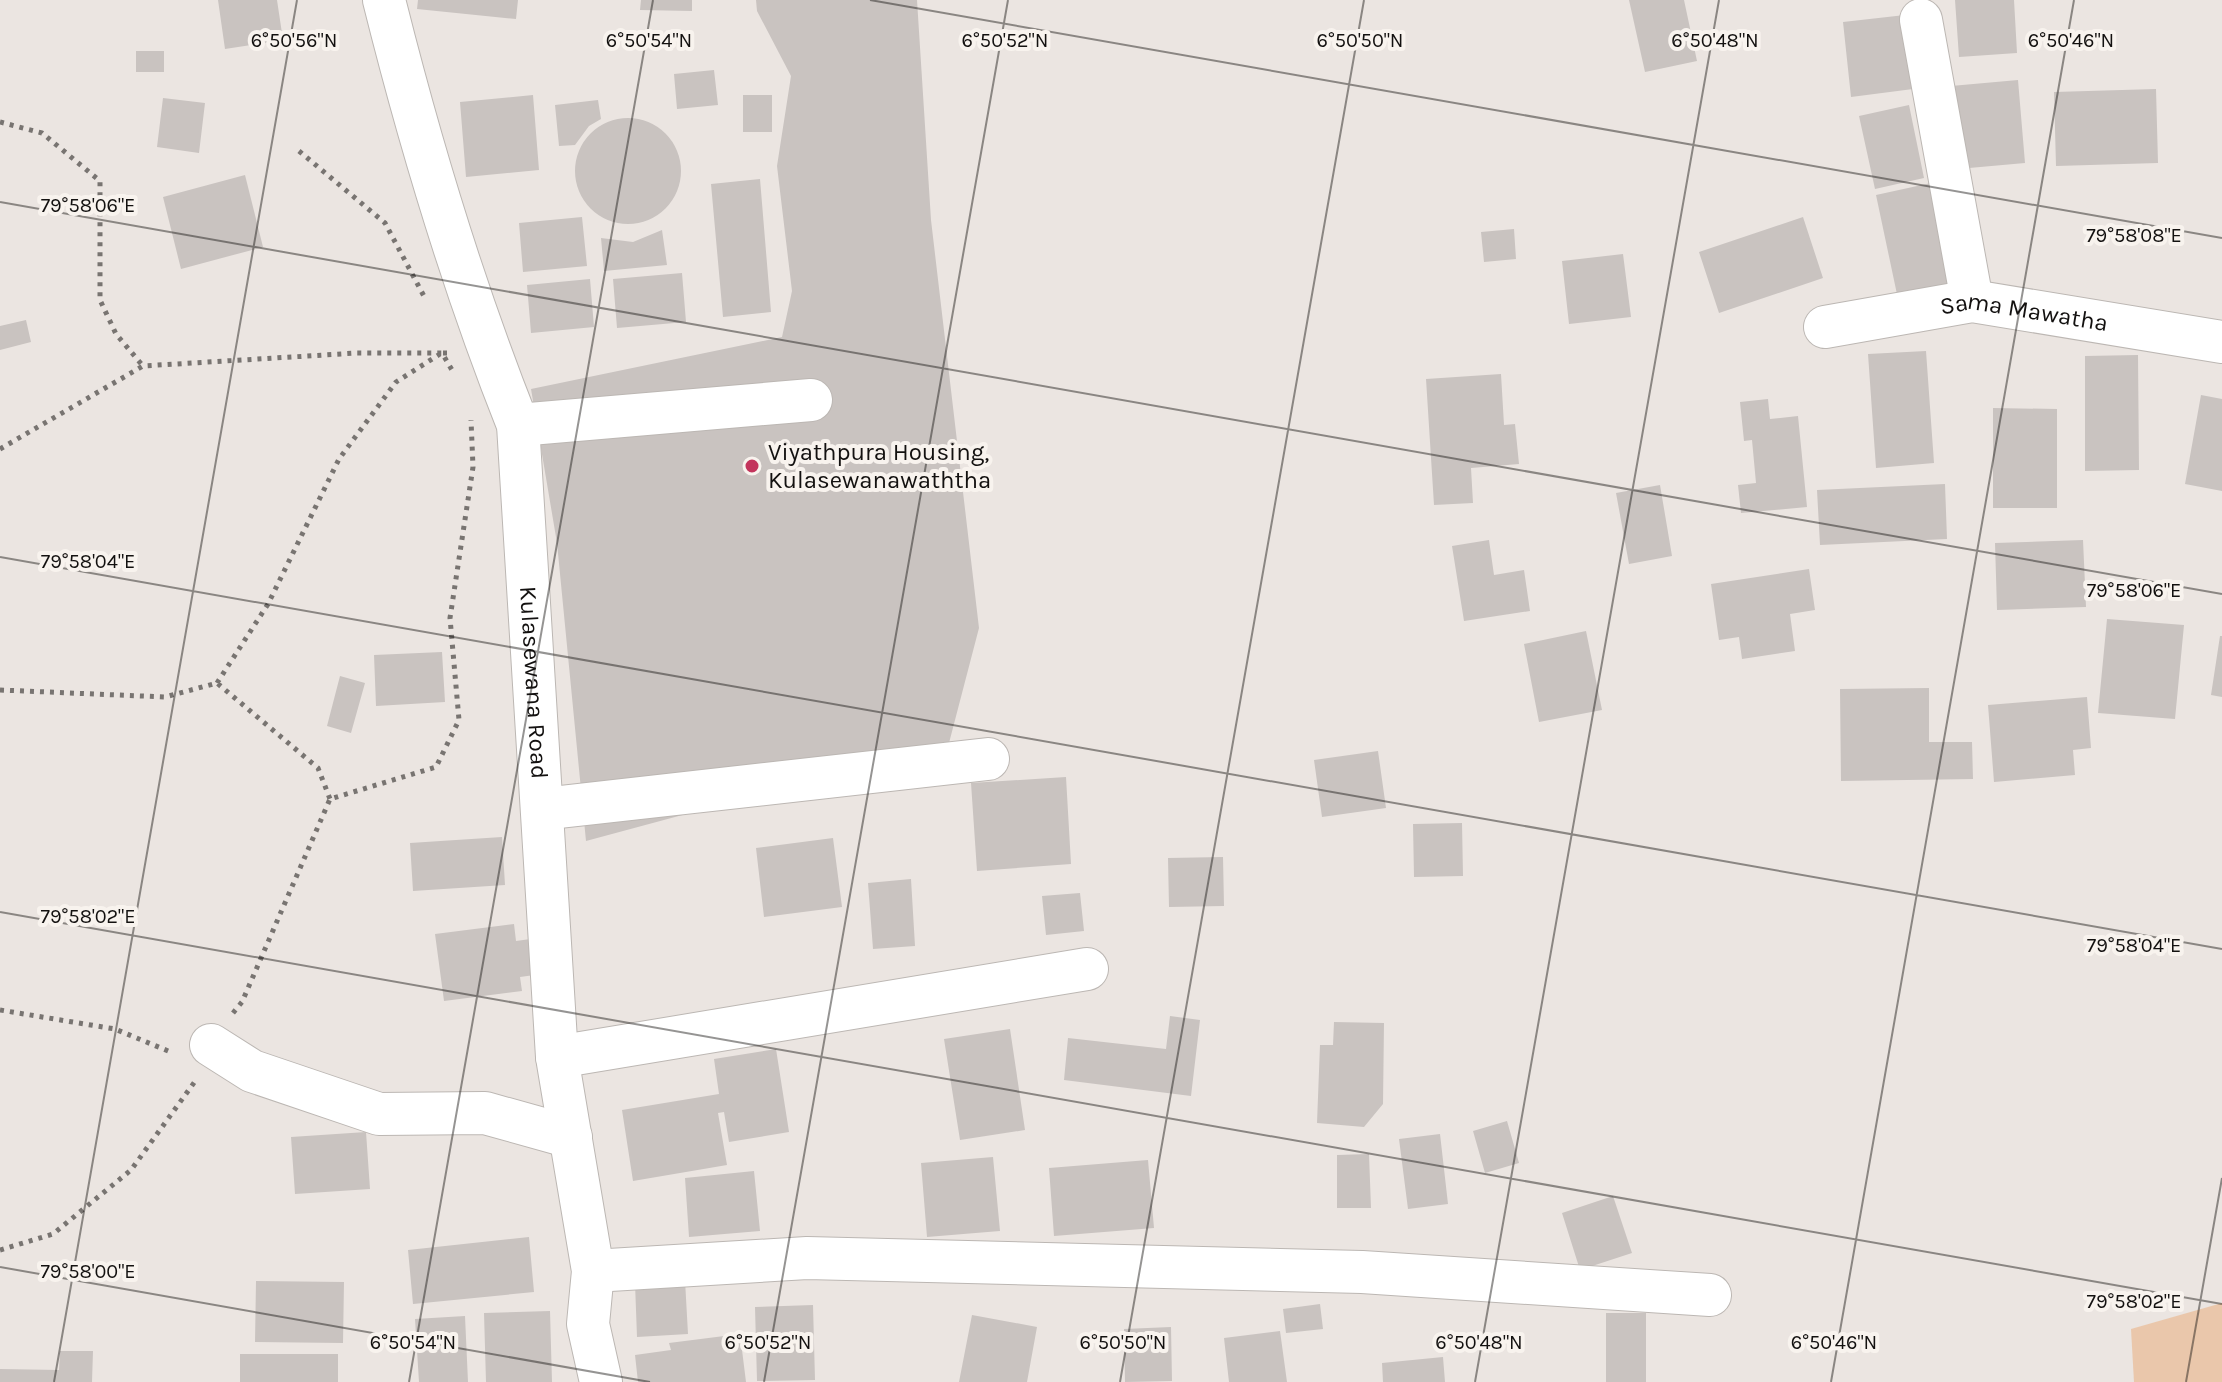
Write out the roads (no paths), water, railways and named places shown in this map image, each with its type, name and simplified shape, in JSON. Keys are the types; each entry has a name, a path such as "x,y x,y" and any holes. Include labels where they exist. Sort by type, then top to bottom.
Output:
{"street":[{"name":"Kulasewana Road","path":"384,0 409,98 490,354 518,425 557,1057 593,1271 588,1324 601,1382"},
{"path":"1921,20 1972,301"},
{"name":"Sama Mawatha","path":"1825,327 1972,301 2222,342"},
{"path":"518,425 811,400"},
{"path":"542,809 988,759"},
{"path":"557,1057 1087,969"},
{"path":"208,1056 379,1114 485,1113 571,1137"},
{"path":"593,1271 807,1258 1362,1272 1710,1295"}],"place":[{"name":"Viyathpura Housing, Kulasewanawaththa","path":"752,466"}]}
